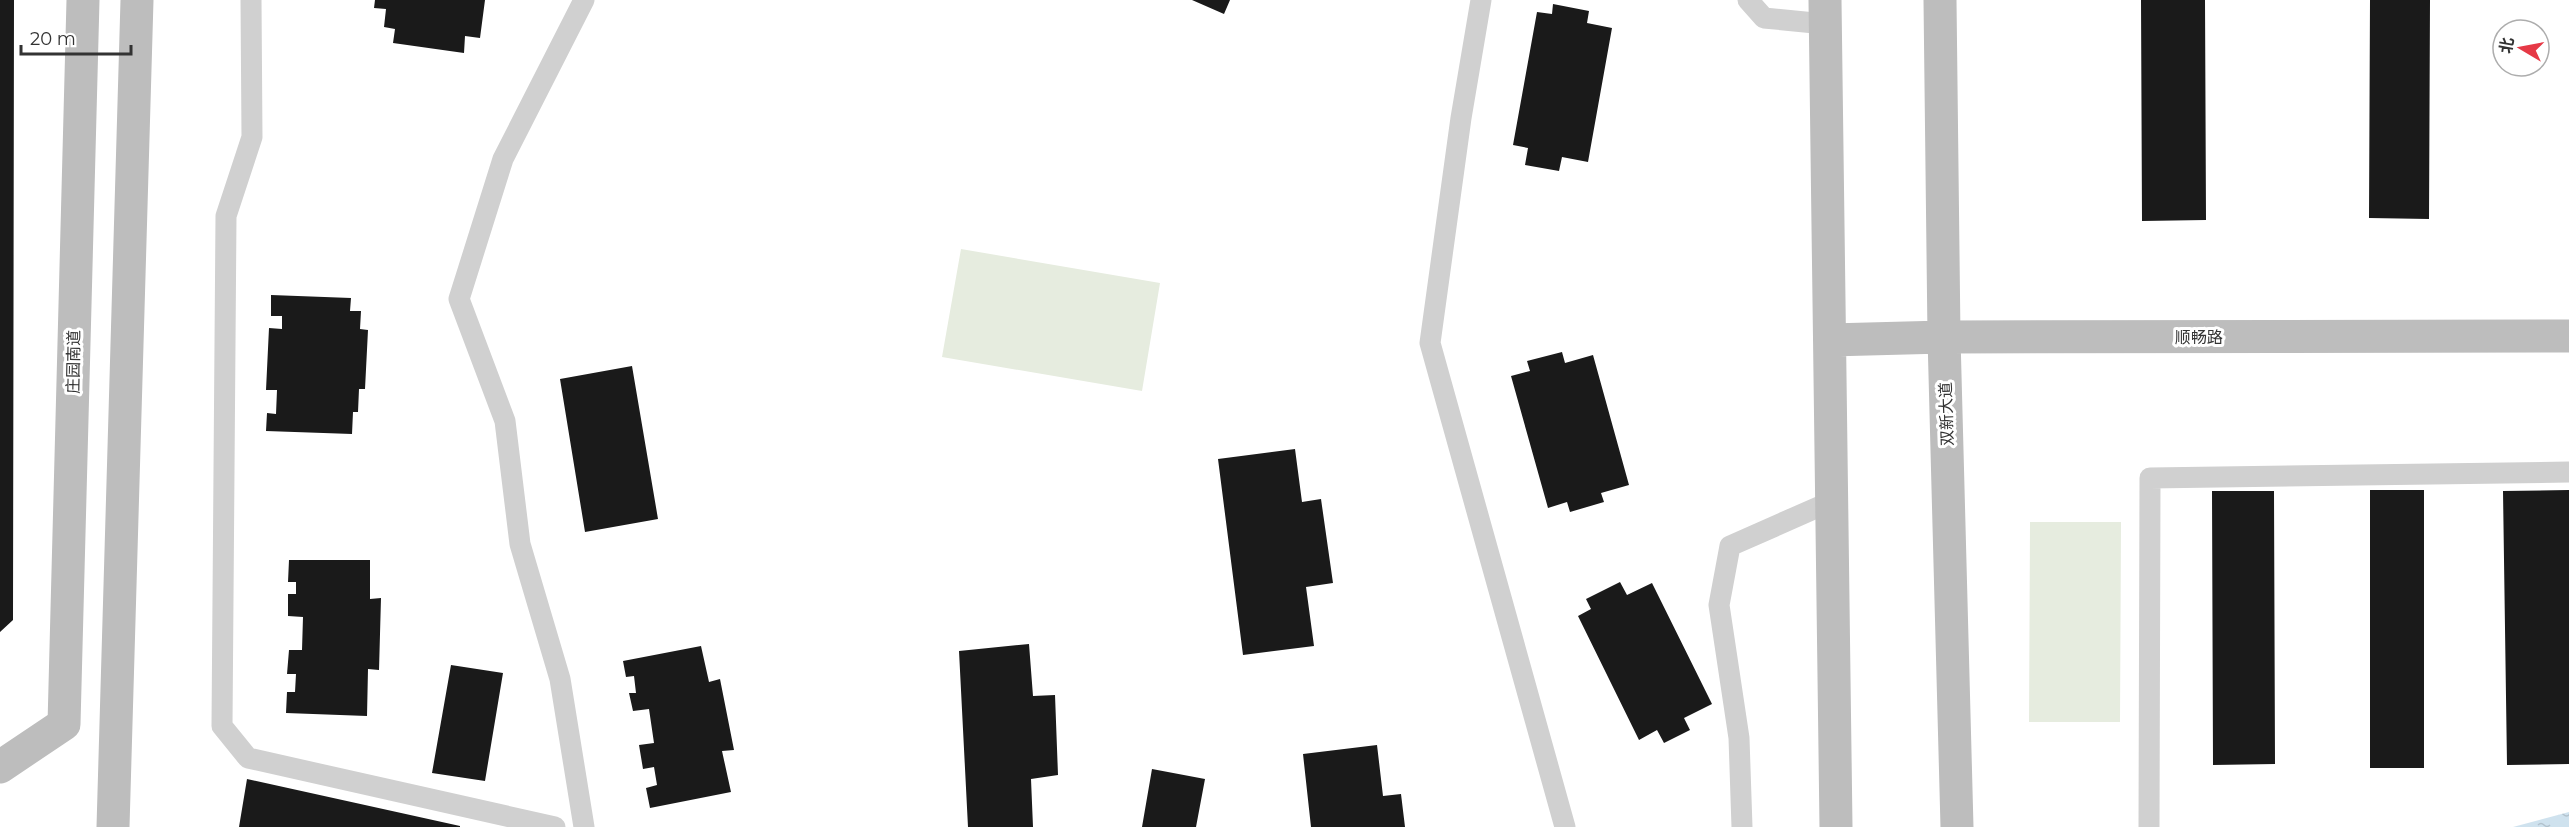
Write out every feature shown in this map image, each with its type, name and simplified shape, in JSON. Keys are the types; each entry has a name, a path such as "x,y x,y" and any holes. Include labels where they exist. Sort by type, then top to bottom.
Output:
{"street":[{"name":"庄园南道","path":"0,767 64,724 82,0"},
{"path":"113,827 136,0"},
{"name":"双新大道","path":"1940,0 1944,337 1957,827"},
{"path":"1825,12 1836,827"},
{"name":"顺畅路","path":"1830,340 1944,337 2569,336"}],"lane":[{"path":"251,0 252,137 226,216 222,726 248,758 555,827"},
{"path":"584,0 503,159 459,299 505,421 520,544 560,679 584,827"},
{"path":"1481,0 1461,118 1430,343 1564,827"},
{"path":"1748,0 1764,18 1825,12"},
{"path":"2149,827 2150,478 2569,472"},
{"path":"1742,827 1739,738 1719,605 1730,546 1832,501"}],"shaded area":[{"path":"961,249 1160,283 1142,391 942,357"},
{"path":"2030,522 2121,522 2120,722 2029,722"}],"water":[{"path":"2569,812 2569,827 2513,827"}],"building":[{"path":"0,0 14,0 13,620 0,632"},
{"path":"375,0 485,0 480,38 465,36 464,53 393,43 395,29 384,27 386,9 374,8"},
{"path":"1192,0 1230,0 1224,14"},
{"path":"2141,0 2205,0 2206,220 2142,221"},
{"path":"2370,0 2430,0 2429,219 2369,218"},
{"path":"1553,4 1589,11 1587,23 1612,28 1588,162 1562,157 1559,171 1525,165 1528,148 1513,145 1537,12 1552,14"},
{"path":"271,295 351,298 350,311 361,311 360,329 368,330 365,389 359,389 358,412 353,412 352,434 266,431 267,413 276,414 277,390 266,390 269,328 282,329 282,316 271,316"},
{"path":"1562,352 1565,363 1593,355 1629,485 1601,493 1604,502 1570,512 1567,502 1548,508 1511,376 1530,371 1527,361"},
{"path":"632,366 658,519 585,532 560,379"},
{"path":"1295,449 1302,502 1321,499 1333,583 1306,587 1314,646 1243,655 1218,459"},
{"path":"2370,490 2424,490 2424,768 2370,768"},
{"path":"2569,490 2569,764 2507,765 2503,491"},
{"path":"2212,491 2274,491 2275,764 2213,765"},
{"path":"289,560 370,560 370,599 381,598 379,670 368,669 367,716 286,713 287,692 295,692 296,674 287,674 289,650 302,650 303,617 288,616 288,594 296,594 296,582 288,582"},
{"path":"1620,582 1627,595 1652,583 1712,704 1684,718 1690,730 1664,743 1657,730 1639,740 1578,616 1591,609 1586,599"},
{"path":"1029,644 1033,696 1055,695 1058,775 1031,779 1033,827 968,827 959,651"},
{"path":"701,646 709,682 720,679 734,750 722,751 731,792 650,808 646,788 657,785 654,767 643,769 639,745 654,743 649,709 633,711 629,693 636,693 634,676 626,677 623,661"},
{"path":"451,665 503,673 485,781 432,773"},
{"path":"1377,745 1383,796 1401,794 1405,827 1311,827 1303,754"},
{"path":"1152,769 1205,779 1196,827 1142,827"},
{"path":"247,779 460,826 460,827 239,827"}]}
